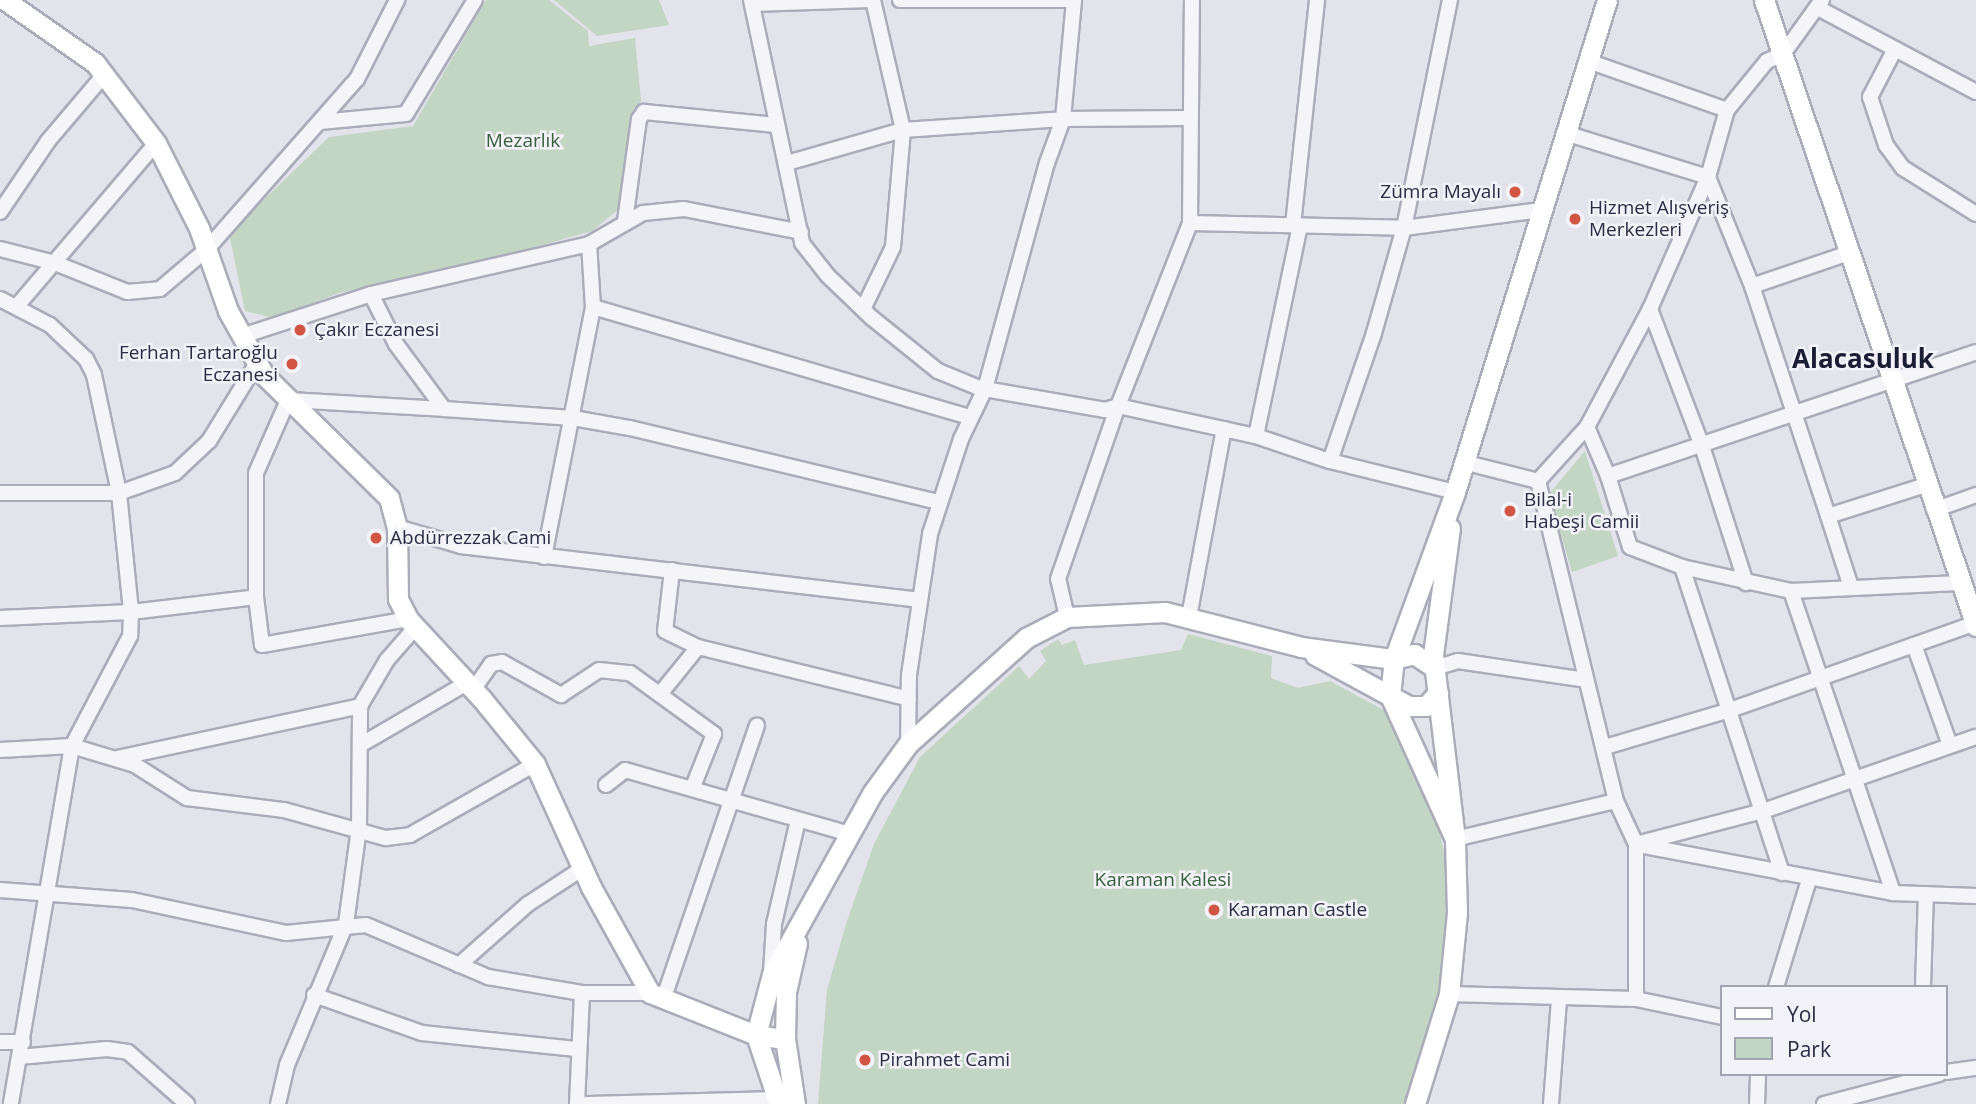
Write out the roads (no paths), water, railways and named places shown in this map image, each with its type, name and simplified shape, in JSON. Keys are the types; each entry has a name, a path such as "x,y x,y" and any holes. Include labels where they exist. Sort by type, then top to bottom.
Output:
{"street":[{"path":"0,249 55,263 127,292 145,293 160,289 207,249 357,79 397,0"},
{"path":"320,122 406,114 475,0"},
{"path":"863,309 893,247 904,130 872,0 751,2 803,243 828,276 863,309 938,371 985,389 1105,410 1118,406 1256,436 1330,461 1455,492"},
{"path":"900,0 1074,0 1063,119 1047,163 985,389 971,417 939,502 920,600 909,699 908,744"},
{"path":"1068,617 1058,579 1118,406 1190,223 1192,0"},
{"path":"1256,436 1296,226 1317,0"},
{"path":"1330,461 1374,333 1404,228 1450,0"},
{"path":"1455,839 1390,696 1394,659 1455,492 1607,0"},
{"path":"1605,747 1730,710 1976,624 1934,510 1764,0"},
{"path":"6,4 95,63 156,143 207,249 228,311 257,363 288,400 389,498 397,527 398,598 411,624 470,686 535,764 583,869 657,995"},
{"path":"1538,481 1587,427 1650,309 1708,177 1727,110 1767,61 1783,54 1820,4 1895,49 1976,92"},
{"path":"1895,49 1870,97 1886,145 1903,168 1976,214"},
{"path":"1588,61 1727,110"},
{"path":"0,212 48,141 104,75"},
{"path":"625,221 639,119 644,112 776,125"},
{"path":"787,163 904,130 1063,119 1189,118"},
{"path":"1565,133 1708,177"},
{"path":"18,306 156,143"},
{"path":"1708,177 1752,286 1797,416 1851,587"},
{"path":"242,336 371,294 589,244 643,213 684,209 801,232"},
{"path":"1190,223 1404,228 1541,210"},
{"path":"544,557 593,307 589,244"},
{"path":"1752,286 1849,253"},
{"path":"371,294 396,344 444,409"},
{"path":"0,299 50,325 86,359 99,388 103,433 119,493 131,612 130,636 72,746 44,891 23,1042 11,1104"},
{"path":"593,307 971,417"},
{"path":"1650,309 1702,446 1746,583"},
{"path":"1608,476 1797,416 1976,352"},
{"path":"0,493 119,493 175,473 209,441 257,363"},
{"path":"288,400 573,418 939,502"},
{"path":"288,400 256,473 257,597 262,645 411,624"},
{"path":"1587,427 1608,476 1630,547 1682,567 1791,591 1959,583"},
{"path":"1189,617 1224,429"},
{"path":"1463,462 1538,481"},
{"path":"1538,481 1605,747 1616,801 1636,844 1636,999"},
{"path":"1828,516 1926,485"},
{"path":"1415,1104 1449,994 1457,912 1455,839 1435,668 1455,492"},
{"path":"1934,510 1976,495"},
{"path":"397,527 461,546 920,600"},
{"path":"1682,567 1782,873"},
{"path":"672,570 665,631 698,647 909,699"},
{"path":"1791,591 1893,893"},
{"path":"0,618 131,612 257,597"},
{"path":"771,977 849,834 908,744 1026,638 1068,617 1165,612 1301,647 1394,659 1414,654 1435,668 1458,662 1586,680"},
{"path":"278,1104 287,1065 314,995 346,924 359,828 362,744 360,706 411,624"},
{"path":"1914,645 1950,745"},
{"path":"660,694 698,647"},
{"path":"1301,647 1390,696 1419,708 1432,703 1438,693"},
{"path":"362,744 470,686 491,664 502,662 552,694 569,692 607,668 630,673 714,734 692,789"},
{"path":"115,759 360,706"},
{"path":"657,995 757,724"},
{"path":"1636,844 1763,811 1976,737"},
{"path":"0,750 72,746 135,765 187,798 284,810 359,828 386,838 410,835 535,764"},
{"path":"606,785 625,770 849,834"},
{"path":"1455,839 1616,801"},
{"path":"785,1102 756,1035 771,977 774,924 798,820"},
{"path":"1636,844 1809,880 1893,893 1976,896"},
{"path":"459,964 528,904 583,869"},
{"path":"1777,985 1809,880"},
{"path":"0,890 44,891 132,900 286,933 346,924 383,930 488,977 582,993 657,995 756,1035 785,1039"},
{"path":"1923,985 1926,894"},
{"path":"785,1102 786,992 803,918"},
{"path":"577,1104 576,1049 582,993"},
{"path":"1449,994 1559,1001 1636,999 1720,1017"},
{"path":"314,995 422,1032 576,1049"},
{"path":"1551,1104 1559,1001"},
{"path":"0,1042 23,1042"},
{"path":"19,1058 107,1049 128,1052 187,1104"},
{"path":"1948,1072 1976,1068"},
{"path":"1757,1104 1758,1076"},
{"path":"1825,1104 1931,1076"},
{"path":"586,1104 785,1102"}],"place":[{"name":"Zümra Mayalı","path":"1515,192"},
{"name":"Hizmet Alışveriş Merkezleri","path":"1575,219"},
{"name":"Çakır Eczanesi","path":"300,330"},
{"name":"Ferhan Tartaroğlu Eczanesi","path":"292,364"},
{"name":"Bilal-i Habeşi Camii","path":"1510,511"},
{"name":"Abdürrezzak Cami","path":"376,538"},
{"name":"Karaman Castle","path":"1214,910"},
{"name":"Pirahmet Cami","path":"865,1060"}],"district":[{"name":"Alacasuluk","path":"1863,359"}],"park label":[{"name":"Mezarlık","path":"523,141"},
{"name":"Karaman Kalesi","path":"1163,880"}]}
